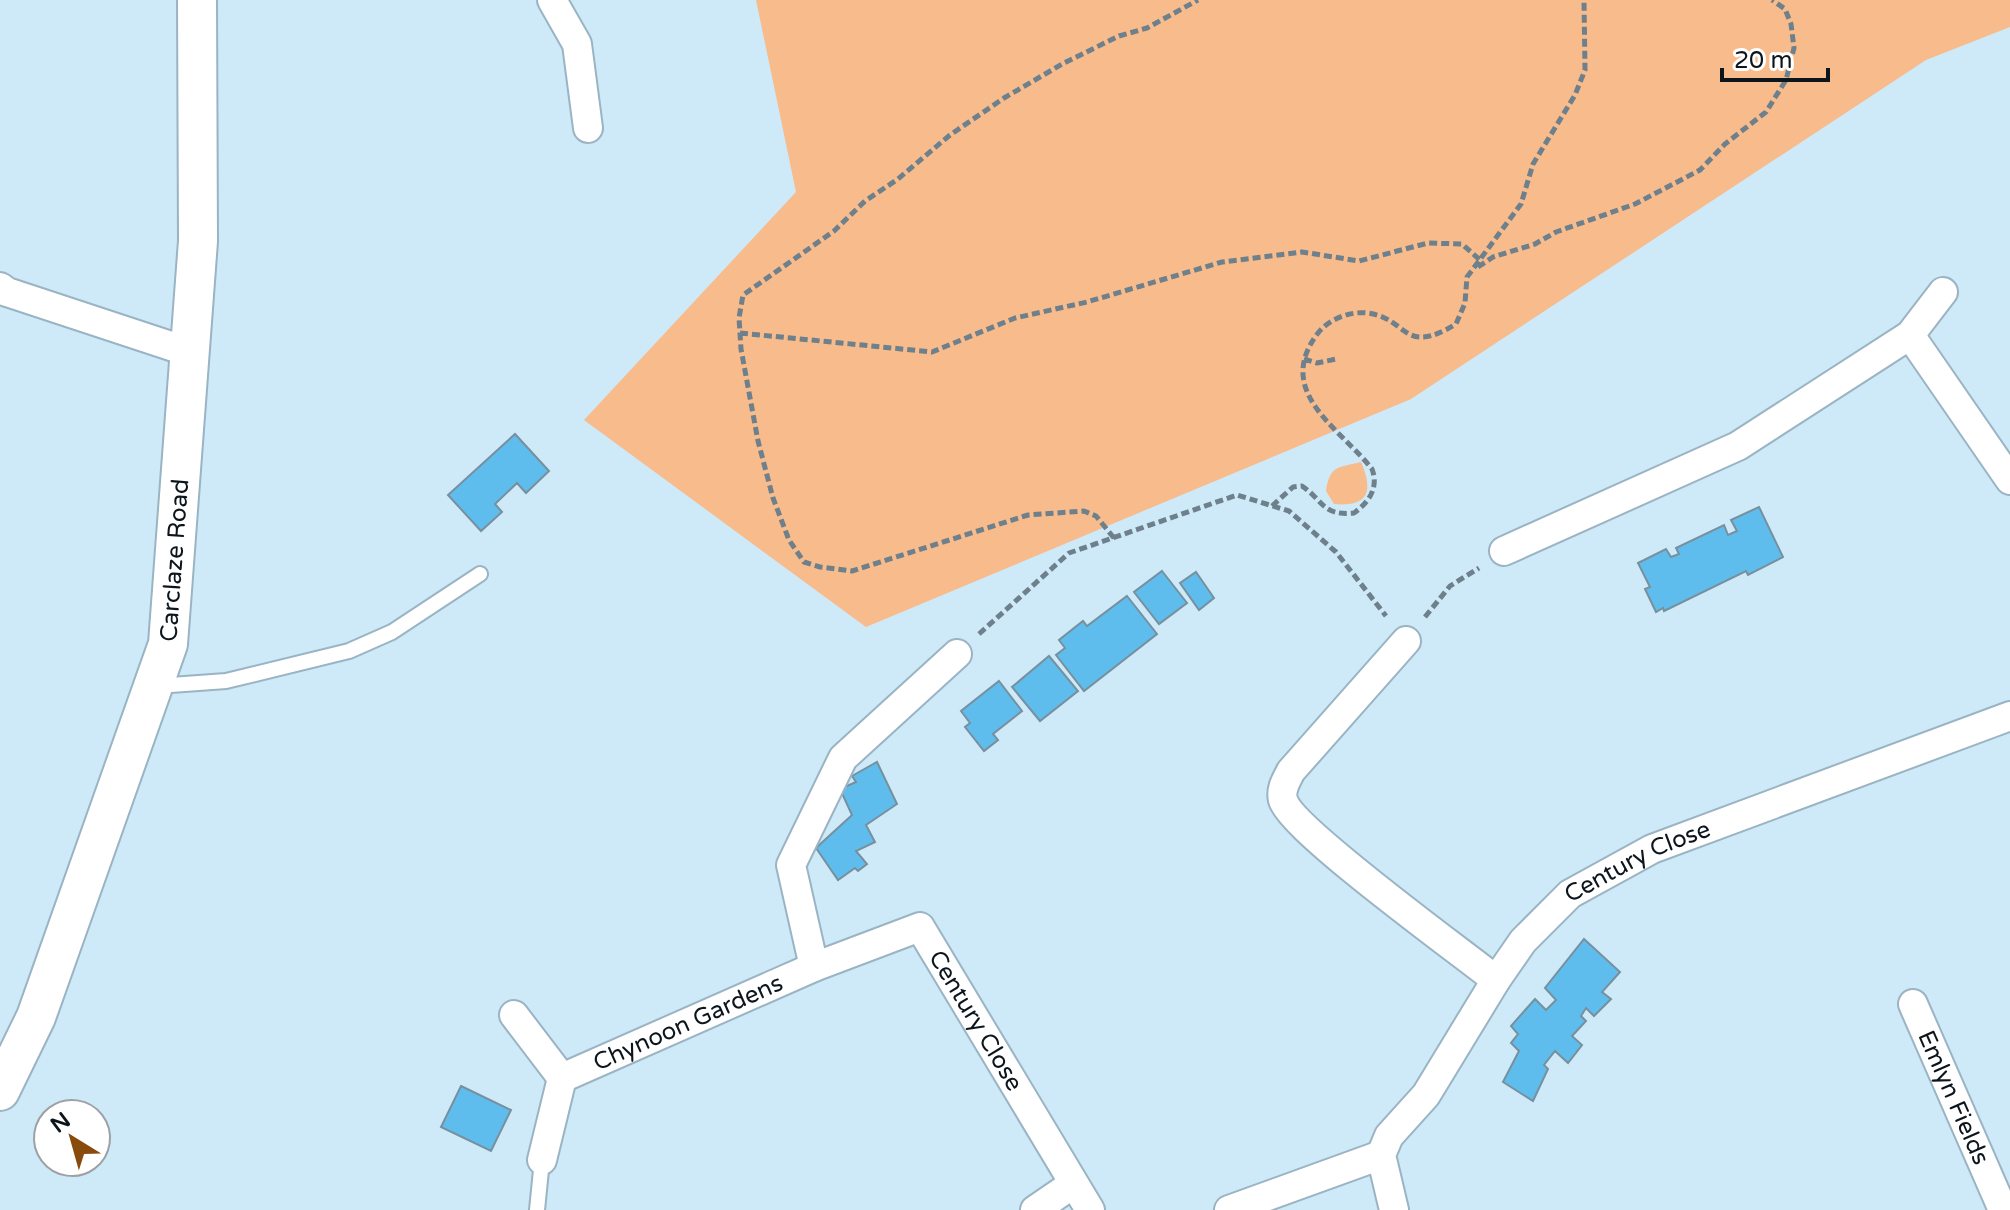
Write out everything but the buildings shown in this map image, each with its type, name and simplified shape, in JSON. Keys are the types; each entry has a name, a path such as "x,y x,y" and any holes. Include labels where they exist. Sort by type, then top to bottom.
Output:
{"street":[{"name":"Carclaze Road","path":"0,1091 36,1017 168,644 198,241 197,0"},
{"path":"552,0 577,44 588,128"},
{"path":"0,287 7,292 189,352"},
{"path":"1504,551 1738,446 1910,335 1943,292"},
{"path":"1910,335 2010,480"},
{"path":"1406,641 1291,771 1283,785 1283,800 1309,833 1496,980"},
{"path":"814,967 791,865 843,758 957,654"},
{"name":"Century Close","path":"1381,1155 1389,1136 1426,1095 1523,941 1570,894 1652,849 2010,716"},
{"name":"Century Close","path":"814,967 920,927 1090,1210"},
{"name":"Chynoon Gardens","path":"562,1078 814,967"},
{"name":"Emlyn Fields","path":"1913,1004 2002,1196"},
{"name":"Chynoon Gardens","path":"514,1015 562,1078"},
{"name":"Chynoon Gardens","path":"542,1160 562,1078"},
{"path":"1229,1210 1381,1155 1394,1210"},
{"path":"1035,1210 1073,1184"}],"lane":[{"path":"153,686 226,681 349,651 392,632 480,574"},
{"path":"537,1210 542,1160"}],"path":[{"path":"1114,538 1096,516 1084,511 1028,515 852,571 804,562 789,540 773,498 749,396 739,318 743,295 834,231 865,201 898,179 950,135 1004,98 1064,63 1119,36 1147,28 1198,0"},
{"path":"1272,506 1293,487 1302,486 1322,507 1334,513 1354,513 1364,506 1374,489 1372,469 1312,405 1304,373 1304,359 1311,342 1335,318 1351,314 1377,316 1412,338 1428,337 1456,324 1465,303 1467,277 1521,204 1533,164 1575,95 1585,70 1584,0"},
{"path":"1474,269 1493,257 1535,244 1556,232 1635,204 1700,170 1725,144 1766,112 1786,80 1794,48 1791,24 1785,9 1772,0"},
{"path":"740,333 932,352 1015,318 1087,302 1222,262 1302,252 1359,261 1428,243 1462,244 1480,260"},
{"path":"1304,359 1317,363 1336,359"},
{"path":"957,654 1069,553 1237,495 1289,511 1336,552 1406,641 1450,586 1504,551"}],"shaded area":[{"path":"756,0 2010,0 2010,27 1926,60 1411,399 866,627 584,420 796,192"},
{"path":"1361,462 1367,482 1365,495 1354,503 1334,504 1326,491 1330,476 1341,467"}]}
